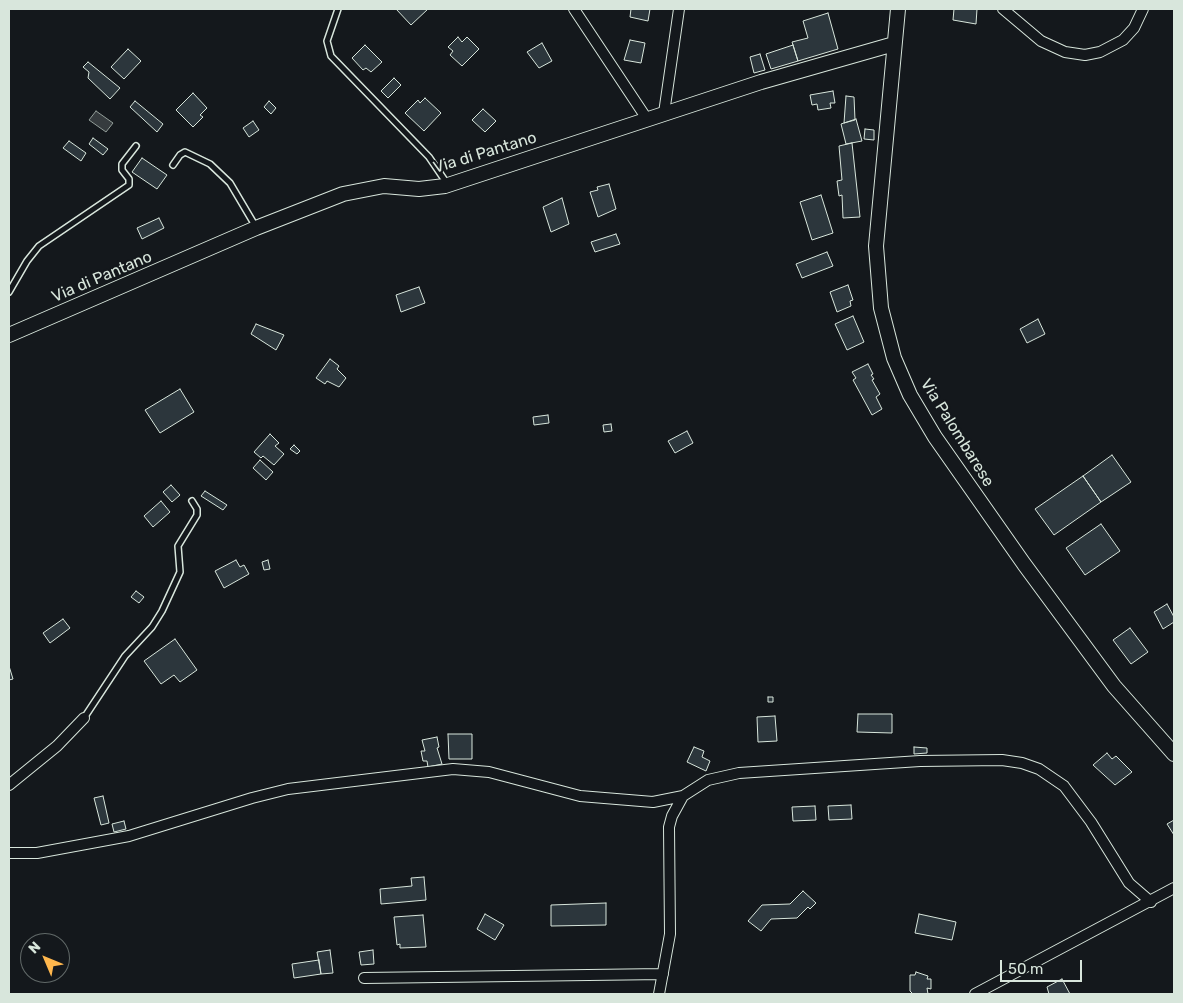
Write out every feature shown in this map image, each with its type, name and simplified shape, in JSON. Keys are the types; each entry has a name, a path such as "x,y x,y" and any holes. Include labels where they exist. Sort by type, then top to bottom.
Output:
{"street":[{"path":"574,9 647,119"},
{"path":"664,114 679,9"},
{"name":"Via Palombarese","path":"898,9 876,246 881,308 896,363 910,395 935,437 1024,564 1114,686 1174,754"},
{"path":"1003,9 1041,41 1059,50 1079,55 1100,52 1119,44 1134,28 1143,9"},
{"name":"Via di Pantano","path":"9,335 256,228 343,194 364,188 384,186 429,189 448,185 790,73 894,44"},
{"path":"9,785 57,746 84,718"},
{"path":"9,854 37,853 128,836 252,798 288,790 453,769 488,772 558,791 594,798 657,802 683,796 708,780 739,773 933,761 995,760 1022,763 1044,771 1064,786 1092,822 1129,883 1151,902"},
{"path":"659,994 670,934 669,827 674,812 683,796"},
{"path":"975,994 1151,902 1174,888"},
{"path":"364,978 663,974"}],"lane":[{"path":"338,9 328,41 331,56 429,157 448,185"},
{"path":"9,292 27,260 39,246 128,185 129,179 122,170 122,164 136,146"},
{"path":"174,165 180,155 185,152 210,164 230,183 256,228"},
{"path":"84,718 125,656 152,627 162,610 180,572 178,546 197,515 197,509 192,501"}],"shaded area":[{"path":"96,111 113,123 106,132 89,120"}],"building":[{"path":"396,9 428,9 411,25"},
{"path":"631,9 650,9 648,21 630,17"},
{"path":"954,9 977,9 976,24 953,20"},
{"path":"828,13 838,49 798,61 792,42 808,38 803,21"},
{"path":"458,37 462,42 467,37 479,49 462,66 450,55 453,51 448,47"},
{"path":"630,40 645,43 641,63 624,60"},
{"path":"542,43 552,61 539,68 527,52"},
{"path":"365,45 382,62 371,72 366,68 363,70 352,58"},
{"path":"793,45 798,61 771,69 766,54"},
{"path":"128,49 141,61 124,79 111,67"},
{"path":"760,54 765,70 754,73 750,57"},
{"path":"88,62 120,88 110,99 88,78 89,72 83,67"},
{"path":"394,78 401,85 388,98 381,91"},
{"path":"833,91 835,103 830,103 831,108 818,110 817,104 812,105 810,95"},
{"path":"193,93 207,108 200,115 203,117 193,127 176,110"},
{"path":"846,96 854,97 855,120 844,123"},
{"path":"425,98 441,113 424,131 405,113 418,100 420,103"},
{"path":"135,101 163,124 157,132 130,107"},
{"path":"269,101 276,108 271,114 264,107"},
{"path":"483,109 496,121 485,132 472,120"},
{"path":"856,119 862,141 846,144 841,124"},
{"path":"253,121 259,130 249,137 243,128"},
{"path":"865,129 874,130 874,140 864,139"},
{"path":"93,138 108,149 103,155 89,144"},
{"path":"69,141 86,153 81,161 63,148"},
{"path":"852,143 860,217 843,218 842,195 839,196 837,181 842,180 839,146"},
{"path":"142,158 167,175 157,189 132,172"},
{"path":"609,184 616,209 598,217 590,192 598,190 597,187"},
{"path":"821,195 833,233 812,240 800,202"},
{"path":"562,198 569,224 551,232 543,207"},
{"path":"159,218 164,228 142,239 137,228"},
{"path":"616,234 620,244 595,252 591,242"},
{"path":"827,252 833,266 802,278 796,264"},
{"path":"848,285 853,300 850,301 851,306 837,312 830,292"},
{"path":"419,287 425,303 401,312 396,295"},
{"path":"853,316 864,342 847,350 835,324"},
{"path":"1038,319 1045,334 1027,343 1020,329"},
{"path":"256,324 284,335 276,350 251,334"},
{"path":"330,359 339,366 337,369 346,378 339,387 327,381 325,384 316,378"},
{"path":"868,364 873,374 871,375 874,379 872,380 880,394 876,397 882,409 872,415 853,380 856,378 852,372"},
{"path":"180,389 194,412 160,433 145,410"},
{"path":"548,415 549,423 534,425 533,417"},
{"path":"611,424 612,431 604,432 603,425"},
{"path":"687,431 693,443 675,453 668,441"},
{"path":"270,434 279,443 275,446 284,454 274,465 263,456 261,458 254,452"},
{"path":"294,445 300,451 297,454 290,449"},
{"path":"1112,455 1131,482 1101,502 1083,476"},
{"path":"260,460 273,472 266,480 253,468"},
{"path":"1083,476 1101,502 1054,535 1035,509"},
{"path":"171,485 180,495 172,502 163,492"},
{"path":"205,491 227,505 223,510 201,496"},
{"path":"161,501 170,512 153,527 144,516"},
{"path":"1101,524 1120,551 1085,575 1066,548"},
{"path":"236,560 240,567 244,565 249,574 224,588 215,571"},
{"path":"268,560 270,569 264,570 262,562"},
{"path":"136,591 144,597 139,603 131,597"},
{"path":"1167,604 1174,617 1174,622 1163,629 1154,612"},
{"path":"63,619 70,628 50,643 43,633"},
{"path":"1130,628 1148,652 1131,664 1113,640"},
{"path":"175,639 197,670 180,682 174,675 161,684 144,661"},
{"path":"9,666 13,679 9,680"},
{"path":"768,697 773,697 773,702 768,702"},
{"path":"858,714 892,714 892,733 857,732"},
{"path":"775,716 777,741 758,742 757,717"},
{"path":"448,734 472,734 472,759 449,759"},
{"path":"437,737 439,747 437,748 442,764 428,767 427,761 423,761 421,751 425,751 422,740"},
{"path":"694,747 704,751 702,757 710,761 706,771 687,762"},
{"path":"914,747 927,748 927,753 914,754"},
{"path":"1107,753 1112,759 1116,756 1132,772 1115,785 1093,765"},
{"path":"103,796 109,823 101,825 94,798"},
{"path":"851,805 852,819 829,820 828,806"},
{"path":"815,806 816,820 793,821 792,807"},
{"path":"1174,820 1174,835 1167,824"},
{"path":"124,821 126,829 114,832 112,824"},
{"path":"424,877 426,900 381,904 380,889 412,886 411,878"},
{"path":"803,891 816,903 810,909 808,907 797,918 771,919 761,931 748,921 762,905 790,904"},
{"path":"606,903 606,925 551,926 551,905"},
{"path":"485,914 504,925 495,940 477,929"},
{"path":"919,914 956,922 952,940 915,933"},
{"path":"423,915 426,947 400,948 400,944 397,945 394,917"},
{"path":"330,950 333,973 321,974 317,952"},
{"path":"373,950 374,964 361,965 359,952"},
{"path":"319,960 321,974 294,978 292,964"},
{"path":"916,972 928,976 927,979 931,979 931,989 927,988 928,994 913,994 910,991 910,975 915,975"},
{"path":"1062,979 1070,994 1049,994 1047,987"}]}
